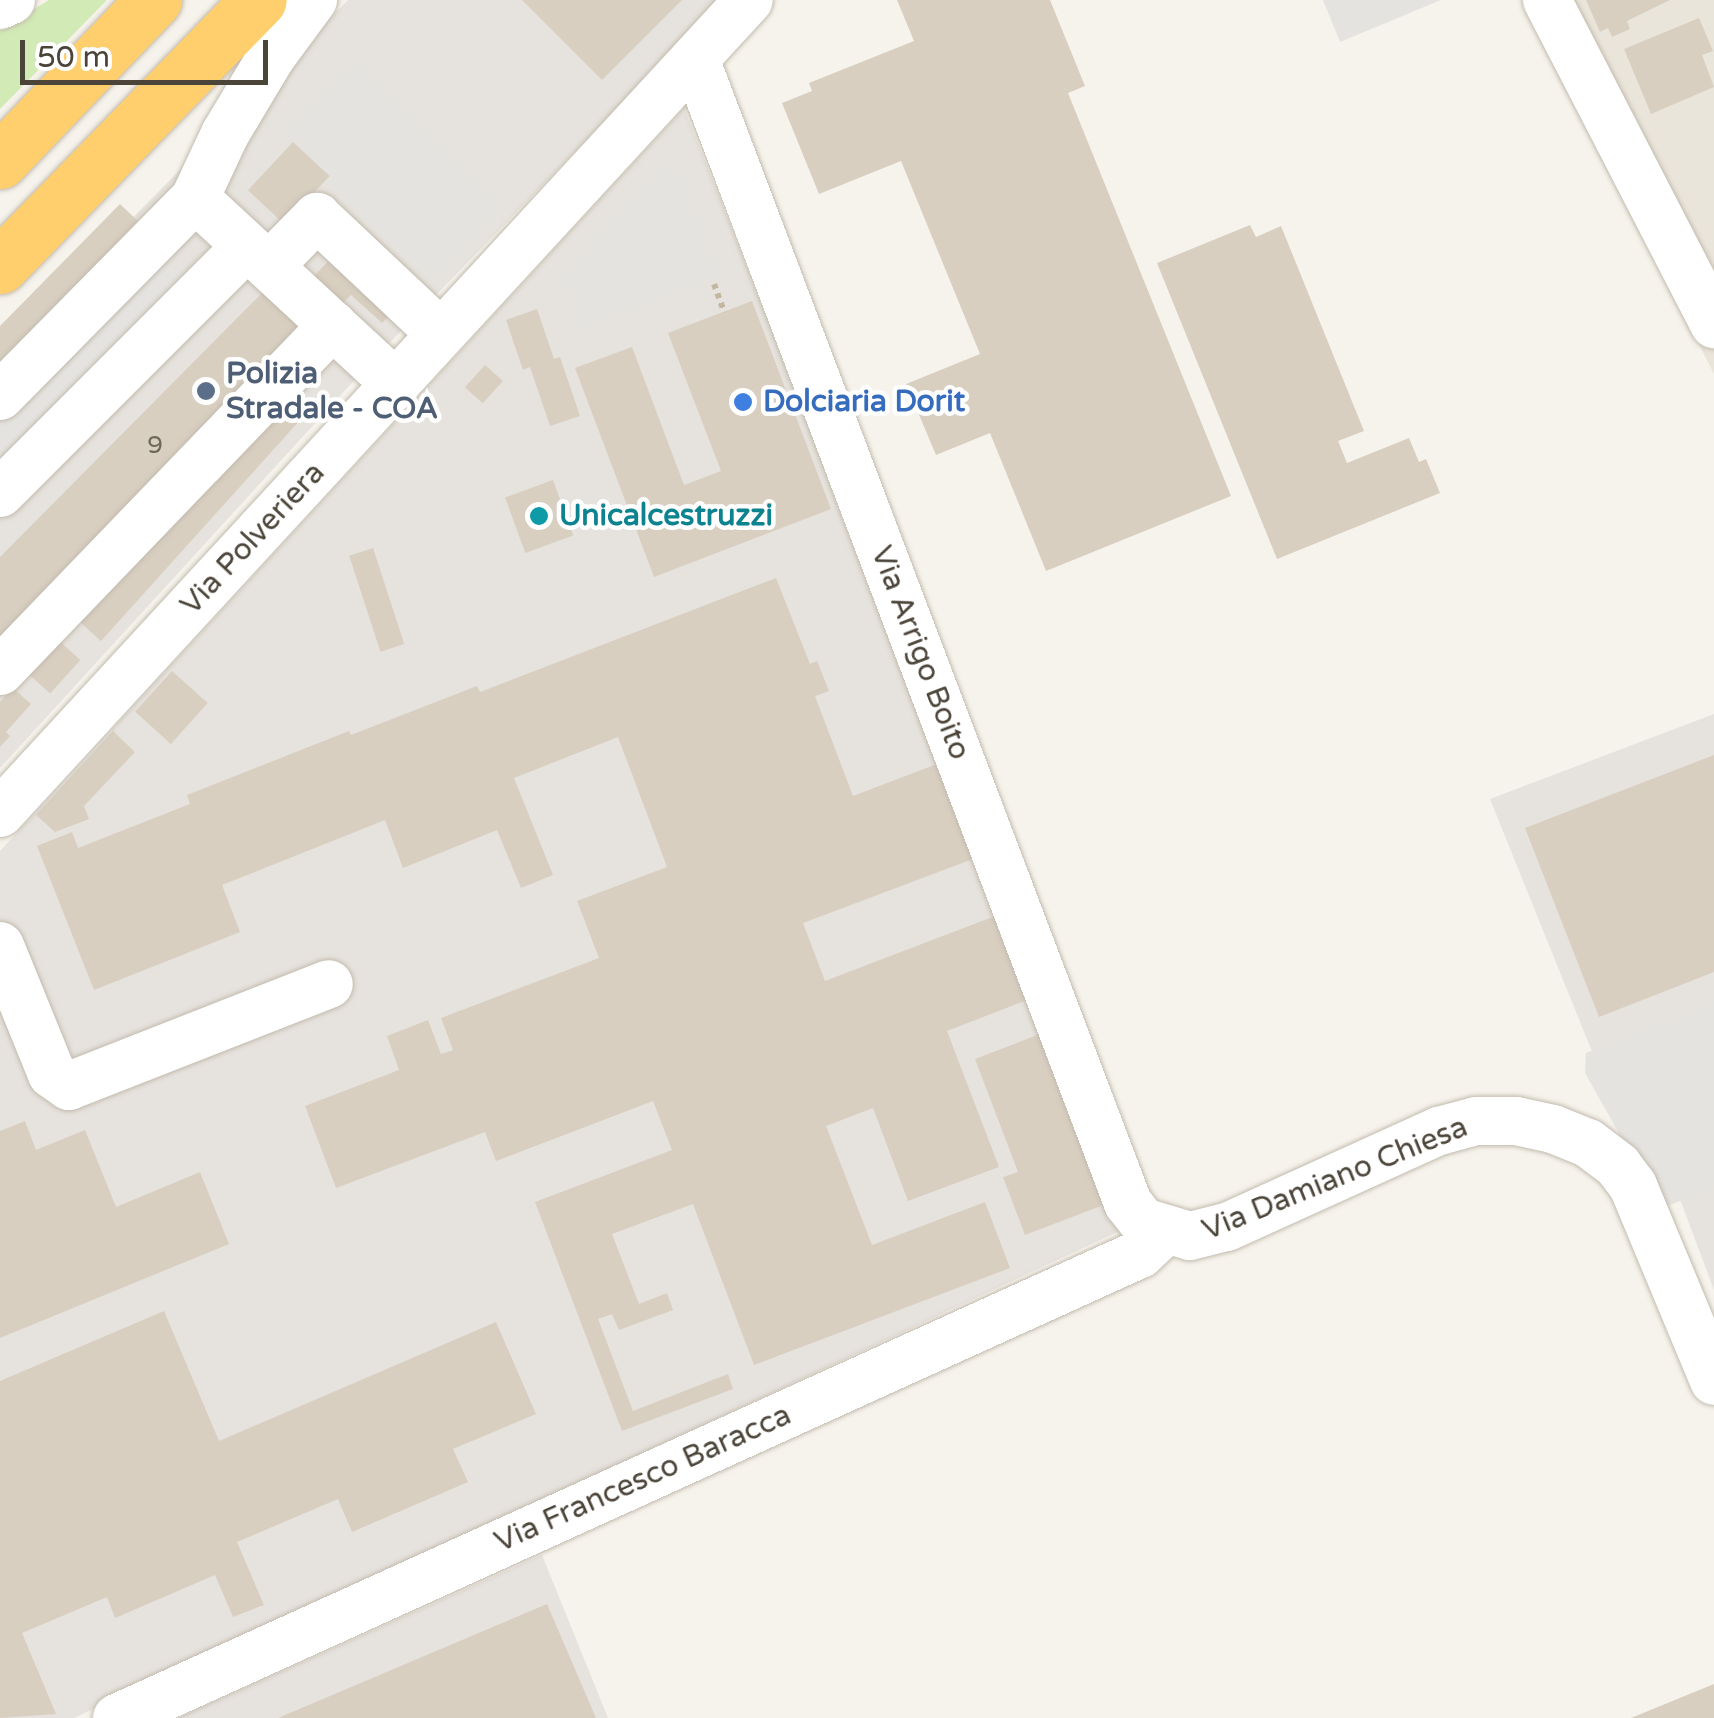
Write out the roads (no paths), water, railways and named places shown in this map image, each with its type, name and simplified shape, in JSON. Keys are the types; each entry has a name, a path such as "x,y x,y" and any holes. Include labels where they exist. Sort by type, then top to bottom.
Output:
{"highway":[{"path":"0,161 154,0"},
{"path":"0,266 259,0"}],"street":[{"path":"0,5 11,0"},
{"path":"0,396 195,198 224,134 271,57 313,0"},
{"name":"Via Polveriera","path":"0,813 750,0"},
{"path":"1547,0 1714,324"},
{"name":"Via Arrigo Boito","path":"696,59 1128,1203 1143,1222 1164,1232"},
{"path":"195,198 396,384"},
{"path":"0,492 258,256 317,217 441,334"},
{"path":"0,670 332,325"},
{"path":"0,946 52,1074 70,1086 329,984"},
{"name":"Via Damiano Chiesa","path":"1164,1232 1190,1236 1227,1227 1439,1131 1476,1121 1516,1121 1554,1129 1588,1143 1618,1166 1633,1186 1714,1381"},
{"name":"Via Francesco Baracca","path":"116,1718 1140,1254 1164,1232"}],"place":[{"name":"Polizia Stradale - COA","path":"206,391"},
{"name":"Dolciaria Dorit","path":"743,402"},
{"name":"Unicalcestruzzi","path":"539,516"}]}
